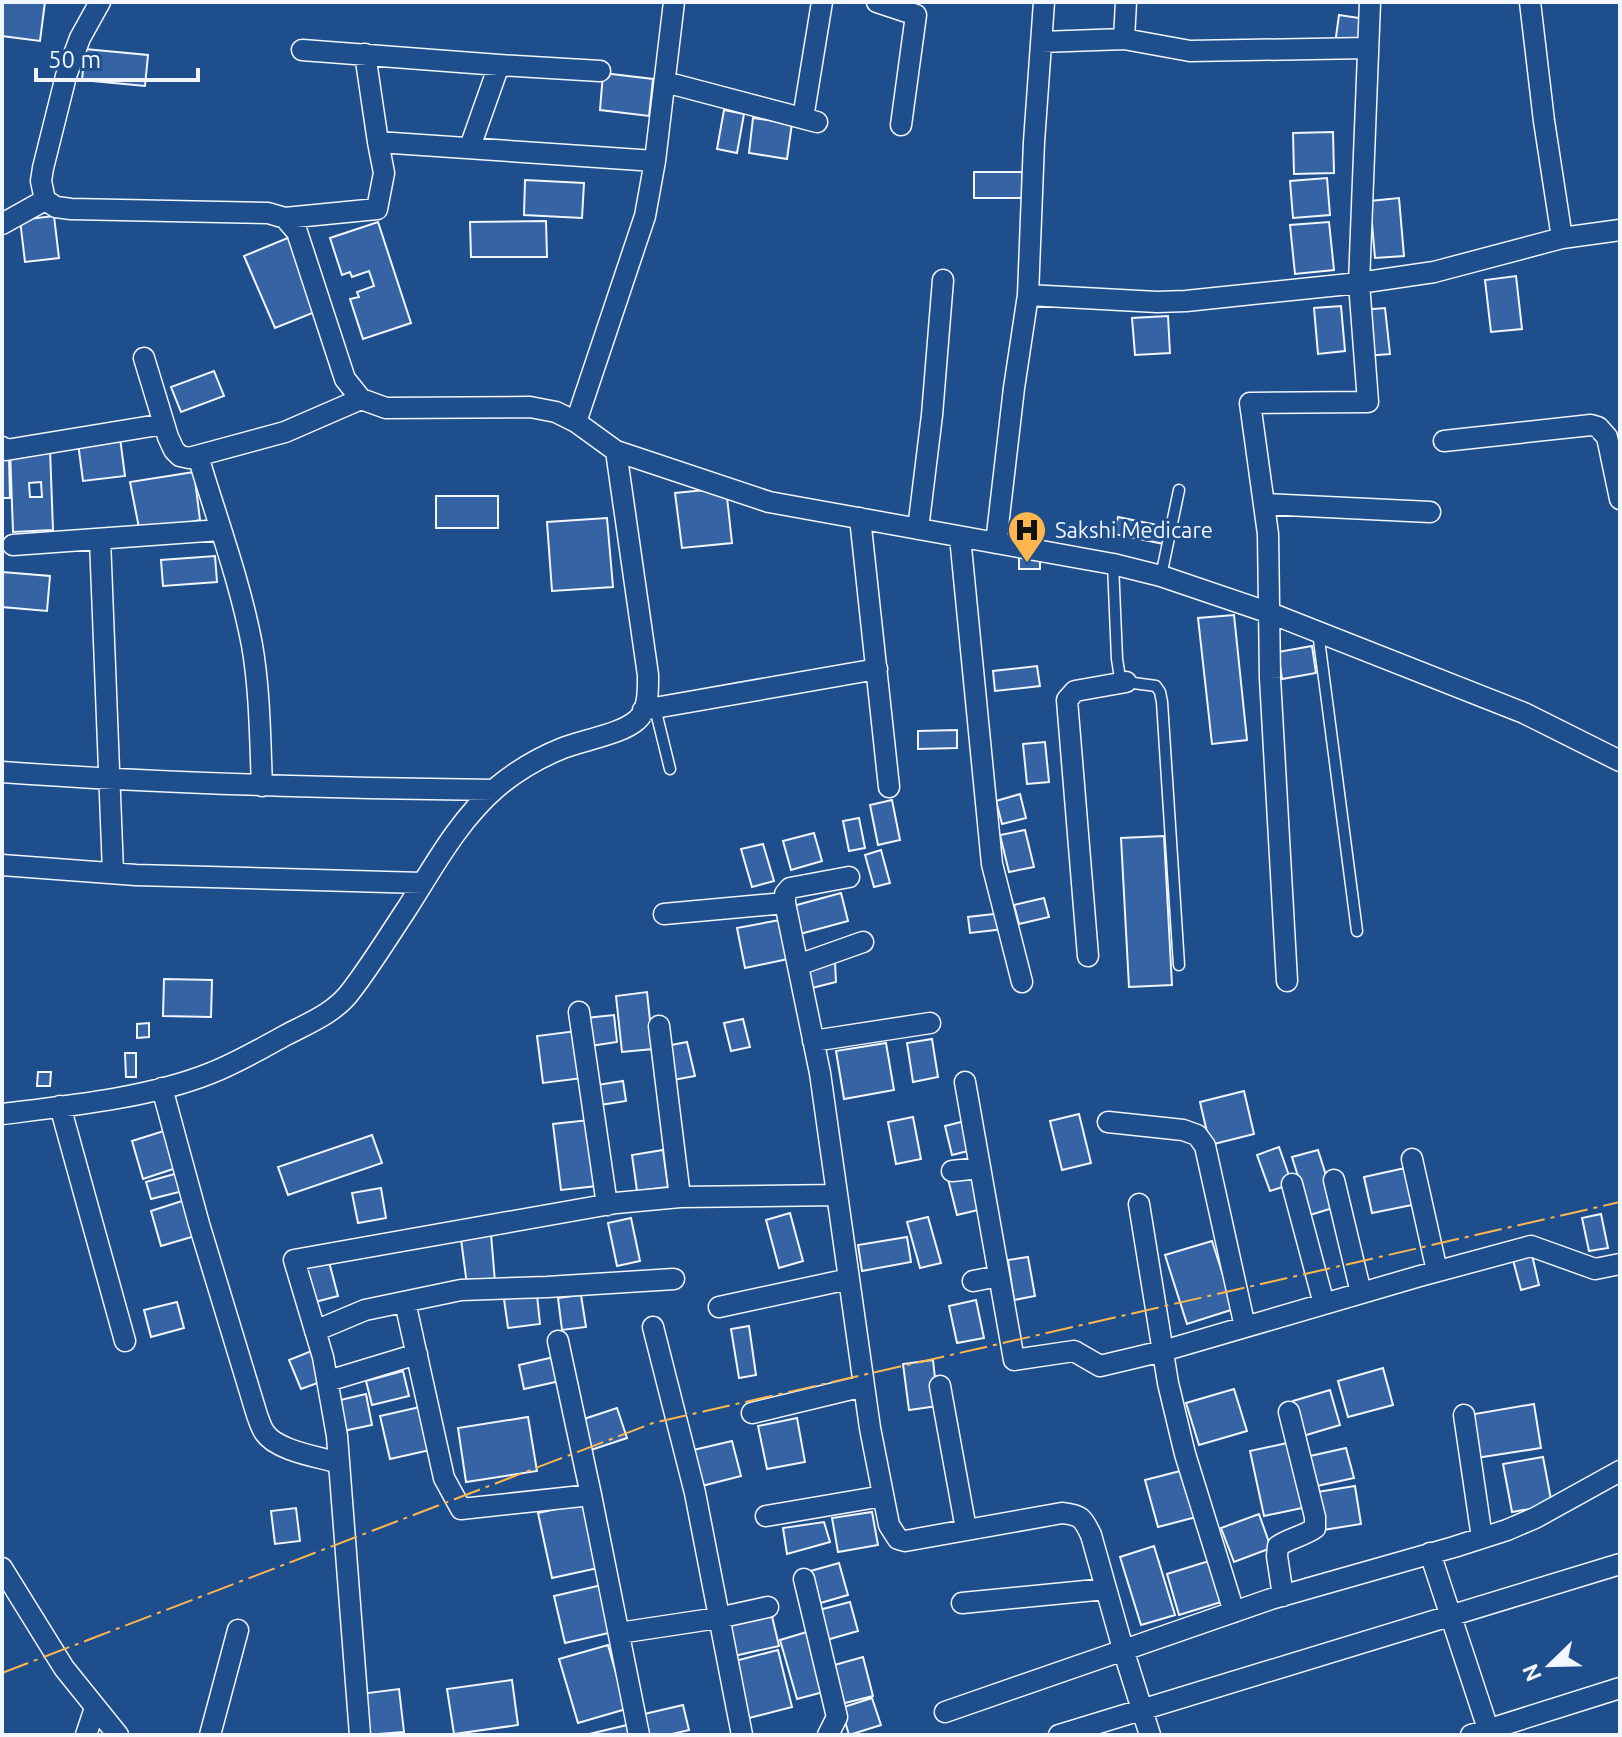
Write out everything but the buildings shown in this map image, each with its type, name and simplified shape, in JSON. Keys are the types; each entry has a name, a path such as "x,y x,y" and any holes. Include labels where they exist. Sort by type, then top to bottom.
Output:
{"street":[{"path":"100,2 80,38 66,76 43,168 41,181 45,200 56,207 268,213 285,218 377,209 384,173 365,54"},
{"path":"576,422 645,216 655,161 674,2"},
{"path":"665,82 810,120 822,2"},
{"path":"877,2 916,15 901,125"},
{"path":"996,543 1028,295 1044,2"},
{"path":"1124,39 1126,2"},
{"path":"1287,981 1270,678 1268,534 1250,403 1368,402 1359,283 1370,2"},
{"path":"1530,2 1562,238"},
{"path":"1041,42 1124,39 1190,51 1367,48"},
{"path":"302,50 600,71"},
{"path":"470,147 499,65"},
{"path":"378,142 655,161"},
{"path":"2,224 45,200"},
{"path":"285,218 297,232 345,379 361,399 386,408 530,407 556,412 576,422 616,451 769,502 1113,564 1161,576 1270,613 1524,713 1620,761"},
{"path":"1028,295 1171,302 1359,283 1434,272 1562,238 1620,230"},
{"path":"918,529 932,415 943,280"},
{"path":"144,358 174,450 180,456 189,458 285,432 361,399"},
{"path":"2,447 6,450 164,424"},
{"path":"1444,441 1591,425 1598,427 1615,454 1620,499"},
{"path":"616,451 648,675 649,709"},
{"path":"198,456 252,645 262,786"},
{"path":"1265,504 1430,512"},
{"path":"860,518 889,787"},
{"path":"13,545 220,530"},
{"path":"960,537 992,864 1022,982"},
{"path":"100,539 113,872"},
{"path":"2,1114 162,1088 210,1074 326,1013 349,994 461,826 494,790 525,765 564,748 612,733 638,720 649,709 877,669"},
{"path":"1088,956 1067,700 1075,691 1126,682"},
{"path":"2,772 262,786 494,790"},
{"path":"2,865 136,875 422,883"},
{"path":"849,877 790,888 785,894 785,903 820,1073 864,1386 889,1525 898,1539 905,1541 1062,1513 1077,1515 1091,1535 1150,1735"},
{"path":"664,914 785,903"},
{"path":"798,965 863,942"},
{"path":"579,1012 607,1205"},
{"path":"813,1041 930,1023"},
{"path":"659,1026 680,1197"},
{"path":"965,1082 1014,1360 1074,1351 1100,1366 1163,1351 1531,1246 1595,1269 1620,1264"},
{"path":"162,1088 199,1224 264,1433 283,1447 339,1463"},
{"path":"60,1106 125,1341"},
{"path":"1108,1122 1183,1130 1197,1135 1205,1146 1245,1327"},
{"path":"1412,1159 1437,1271"},
{"path":"952,1171 980,1168"},
{"path":"1334,1180 1361,1293"},
{"path":"1292,1184 1324,1304"},
{"path":"360,1735 339,1463 328,1381 294,1260 607,1205 680,1197 837,1195"},
{"path":"1139,1204 1168,1383 1185,1454 1234,1612"},
{"path":"973,1281 999,1276"},
{"path":"315,1331 365,1310 461,1290 674,1279"},
{"path":"719,1307 849,1279"},
{"path":"405,1302 444,1478 461,1509 591,1495"},
{"path":"653,1327 695,1493 742,1735"},
{"path":"558,1341 639,1735"},
{"path":"328,1381 417,1354"},
{"path":"752,1413 864,1386"},
{"path":"940,1386 966,1529"},
{"path":"1283,1596 1278,1546 1315,1528 1315,1517 1289,1412"},
{"path":"1464,1415 1482,1538"},
{"path":"945,1712 1283,1596 1507,1530 1620,1471"},
{"path":"766,1516 883,1496"},
{"path":"1430,1553 1452,1616 1483,1733 1620,1688"},
{"path":"1059,1735 1620,1564"},
{"path":"2,1568 64,1668 118,1735"},
{"path":"804,1579 837,1717 828,1735"},
{"path":"962,1603 1106,1589"},
{"path":"619,1633 768,1607"},
{"path":"210,1735 238,1630"},
{"path":"86,1735 95,1708"}],"lane":[{"path":"1161,576 1179,490"},
{"path":"1113,564 1120,678 1126,682 1156,686 1160,692 1179,965"},
{"path":"1318,632 1357,931"},
{"path":"649,709 670,769"}],"power":[{"path":"2,1673 653,1423 1620,1202"}],"place":[{"name":"Sakshi Medicare","path":"1027,564"}]}
